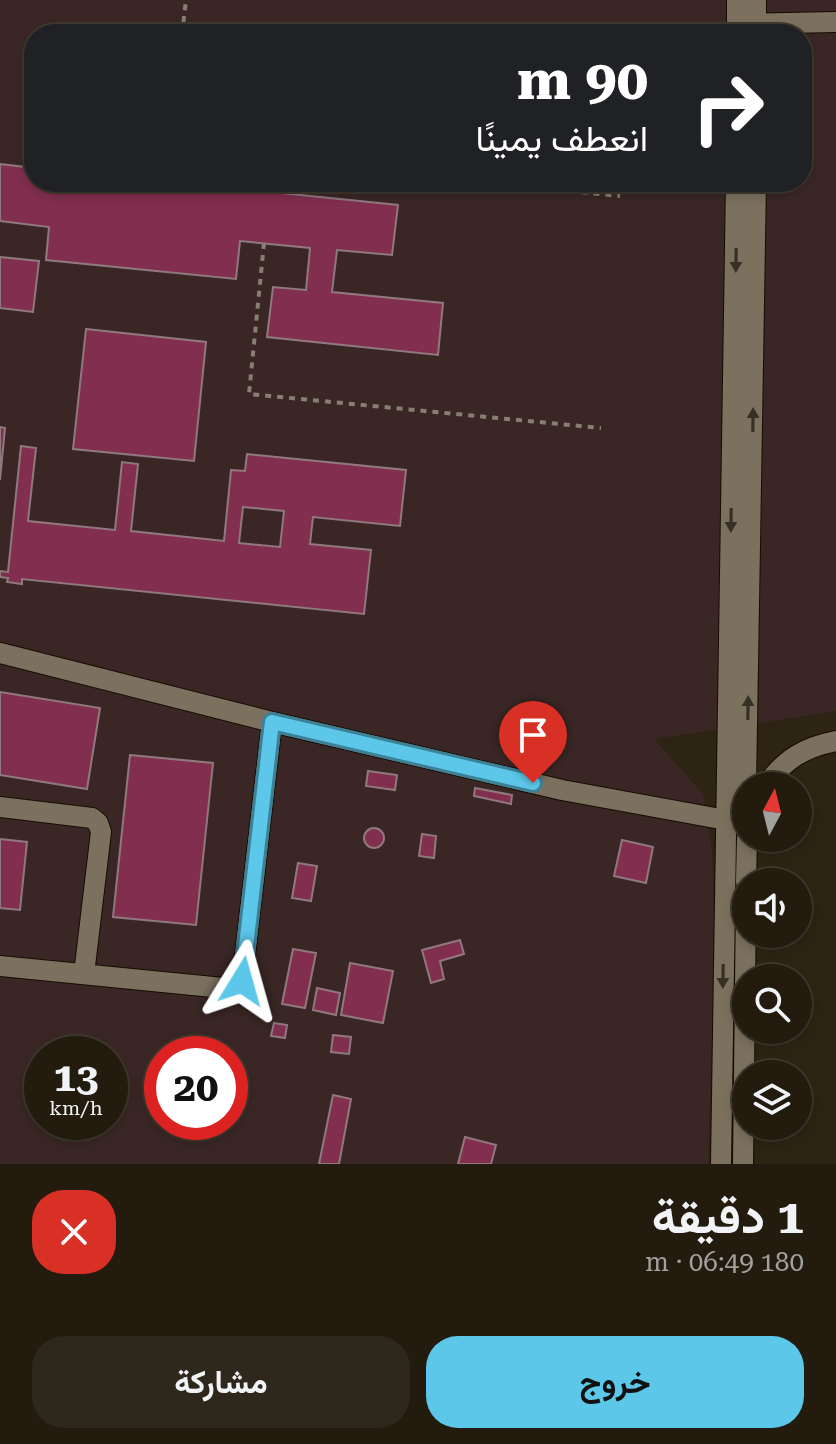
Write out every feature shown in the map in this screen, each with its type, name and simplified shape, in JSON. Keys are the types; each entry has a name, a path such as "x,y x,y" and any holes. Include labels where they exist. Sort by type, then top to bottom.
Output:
{"street":[{"path":"737,0 744,24"},
{"path":"748,24 756,0"},
{"path":"810,24 836,22"},
{"path":"736,192 741,772"},
{"path":"746,772 756,192"},
{"path":"0,653 272,722 562,790 732,818"},
{"path":"0,966 223,988 242,981 272,722"},
{"path":"775,772 796,753 836,741"},
{"path":"0,807 92,818 98,823 101,832 84,974"},
{"path":"721,1164 739,852"},
{"path":"743,1164 745,948"}],"path":[{"path":"183,24 186,0"},
{"path":"578,192 620,196"},
{"path":"264,243 249,394 601,428"}],"shaded area":[{"path":"0,0 836,0 836,711 654,739 703,794 712,849 715,956 708,1164 0,1164"}],"building":[{"path":"0,164 24,167 24,192 271,192 398,205 392,255 337,250 332,292 443,303 438,355 267,337 273,287 306,290 310,248 240,241 236,279 46,260 49,227 0,221"},
{"path":"0,257 39,261 33,312 0,308"},
{"path":"86,329 206,342 194,461 73,449"},
{"path":"0,427 5,428 0,480"},
{"path":"21,446 36,448 28,521 115,530 122,462 138,464 131,531 224,541 231,470 245,471 247,454 406,470 400,526 313,517 310,544 371,550 364,614 22,579 22,584 7,582 8,578 0,577 0,571 8,572","holes":["243,507 284,511 280,547 239,543"]},
{"path":"0,692 100,708 87,789 0,775"},
{"path":"130,755 213,763 196,925 113,917"},
{"path":"368,771 397,775 395,790 366,786"},
{"path":"475,788 512,795 511,804 474,796"},
{"path":"374,828 381,831 384,838 381,845 374,848 367,845 364,838 367,831"},
{"path":"422,834 436,836 434,858 419,856"},
{"path":"0,839 27,842 20,910 0,908"},
{"path":"622,840 653,847 646,883 614,876"},
{"path":"298,863 317,866 311,901 292,898"},
{"path":"460,940 464,954 440,961 444,979 431,983 422,950"},
{"path":"293,949 316,953 305,1008 282,1004"},
{"path":"350,963 393,971 383,1023 341,1015"},
{"path":"317,988 340,993 336,1015 313,1010"},
{"path":"274,1023 287,1025 285,1038 271,1036"},
{"path":"333,1035 351,1037 349,1054 331,1052"},
{"path":"333,1095 351,1099 339,1164 319,1164"},
{"path":"465,1137 496,1145 491,1164 458,1164"}],"route":[{"path":"242,981 272,722 533,783"}]}
